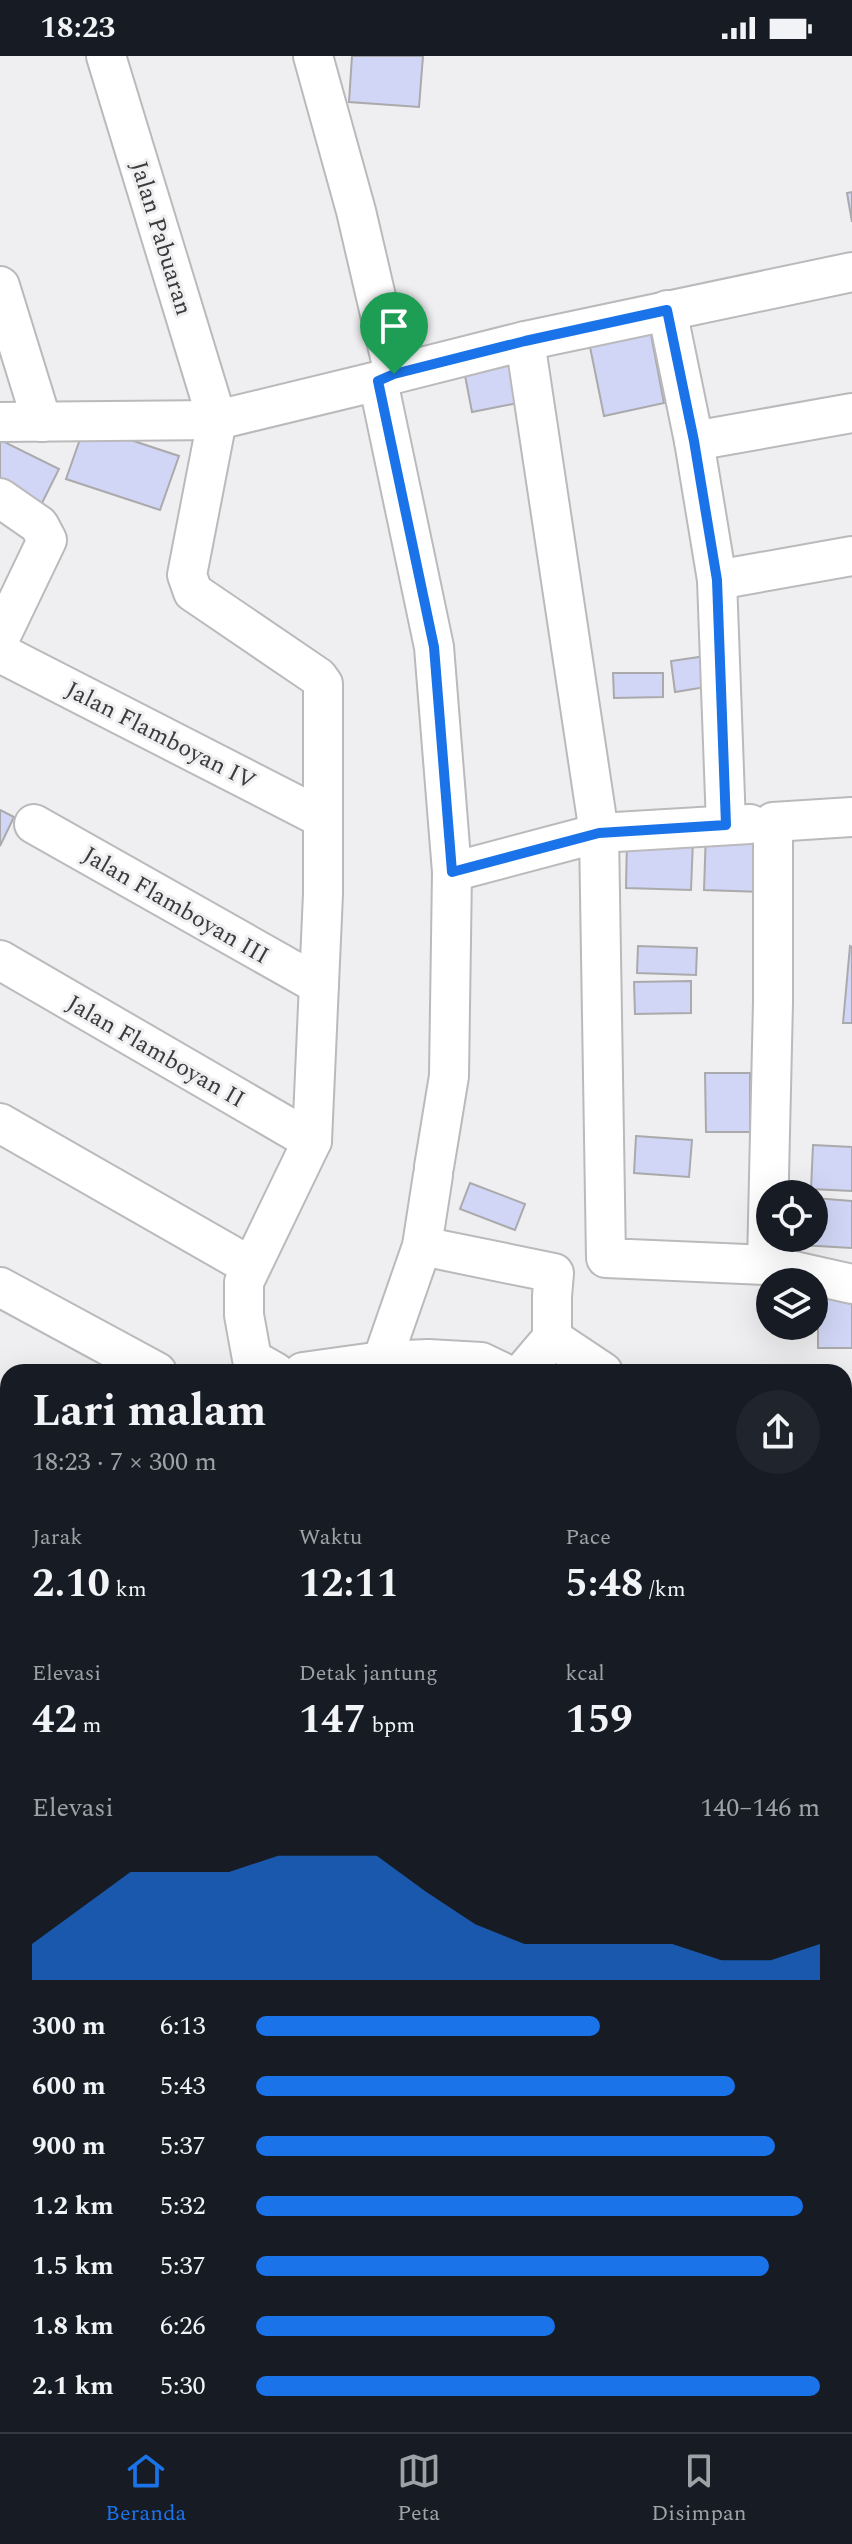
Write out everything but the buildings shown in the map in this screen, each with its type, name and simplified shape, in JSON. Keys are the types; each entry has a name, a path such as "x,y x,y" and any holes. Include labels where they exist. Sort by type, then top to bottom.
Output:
{"street":[{"name":"Jalan Pabuaran","path":"106,56 217,420"},
{"path":"313,56 356,211 434,647 452,872 449,1076 422,1246 382,1361"},
{"path":"326,104 333,56"},
{"path":"0,422 217,420 525,341 852,272"},
{"path":"0,286 42,422"},
{"path":"667,310 694,441 717,580 726,825"},
{"path":"525,341 599,833 606,1258 767,1265 852,1284"},
{"path":"694,441 852,413"},
{"path":"217,420 187,575 189,586 193,592 318,677 323,684 323,894 312,1141 244,1282 244,1315 257,1364"},
{"path":"0,498 39,525 47,540 0,638"},
{"path":"717,580 852,556"},
{"name":"Jalan Flamboyan IV","path":"0,653 322,818"},
{"path":"452,872 599,833 852,817"},
{"path":"767,1265 773,1002 773,822"},
{"name":"Jalan Flamboyan III","path":"34,824 319,985"},
{"name":"Jalan Flamboyan II","path":"0,960 312,1141"},
{"path":"0,1123 250,1266"},
{"path":"422,1246 554,1273 552,1338 530,1364"},
{"path":"0,1287 142,1364"},
{"path":"552,1338 591,1364"},
{"path":"360,1364 428,1359 485,1364"}],"route":[{"path":"667,310 694,441 717,580 726,825 599,833 452,872 434,647 378,381 394,374 667,310"}]}
